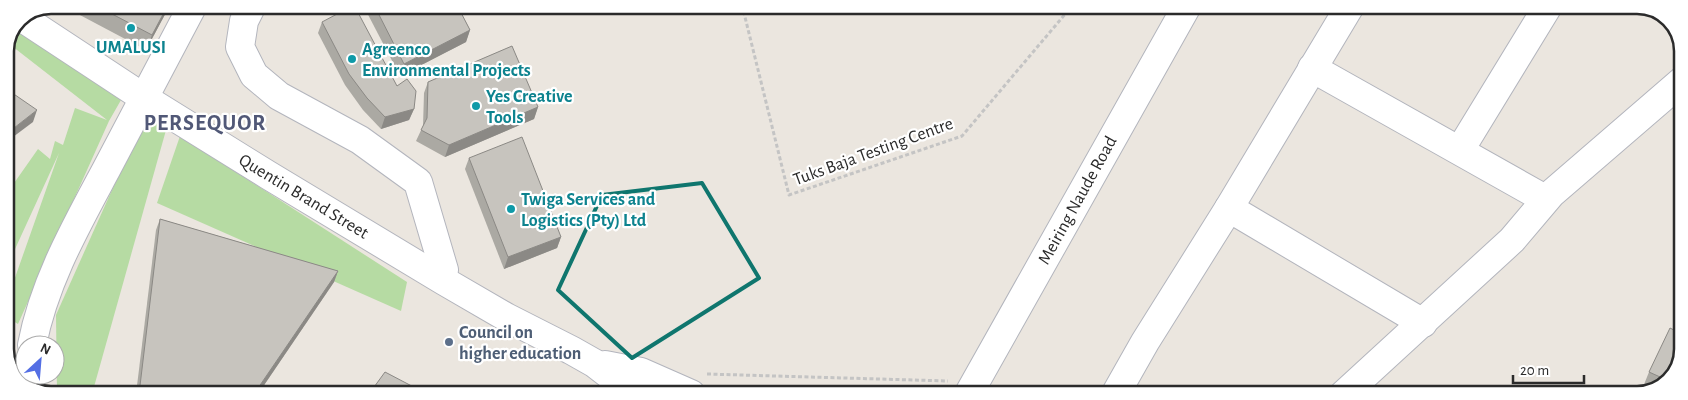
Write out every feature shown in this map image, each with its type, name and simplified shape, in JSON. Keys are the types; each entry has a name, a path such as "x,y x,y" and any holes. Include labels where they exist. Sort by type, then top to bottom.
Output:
{"street":[{"path":"34,335 43,300 60,260 188,14"},
{"path":"248,14 244,21 240,47 254,75 279,96 360,140 418,182 444,270"},
{"name":"Meiring Naude Road","path":"972,386 1182,14"},
{"path":"1121,386 1145,342 1229,208 1345,14"},
{"path":"1460,150 1543,14"},
{"name":"Quentin Brand Street","path":"28,22 144,98 444,281 594,364 627,386"},
{"path":"1312,68 1545,199"},
{"path":"1353,386 1512,240 1545,199 1674,88"},
{"path":"1229,208 1423,323"},
{"name":"Quentin Brand Street","path":"594,364 620,367 695,384"}],"path":[{"name":"Tuks Baja Testing Centre","path":"744,14 789,195 962,136 1065,14"},
{"path":"695,384 833,386"}],"highlighted area":[{"path":"702,183 759,278 632,358 558,290 602,195"}],"green space":[{"path":"21,29 121,100 109,121 18,324 14,322 14,280 59,153 14,251 14,183 38,149 50,159 55,141 63,145 75,108 107,120 14,48"},
{"path":"146,114 168,123 94,386 57,386 65,385 65,335 56,335 56,315"},
{"path":"180,136 407,282 401,311 157,203"}],"building":[{"path":"112,14 163,14 152,35"},
{"name":"Agreenco Environmental Projects","path":"337,14 359,14 397,86 407,79 416,91 414,109 385,117 367,98 349,74 322,22"},
{"path":"379,14 462,14 470,30 404,64"},
{"name":"Yes Creative Tools","path":"512,46 538,107 449,145 421,130 427,118 428,82"},
{"path":"14,94 37,110 14,128"},
{"name":"Twiga Services and Logistics (Pty) Ltd","path":"522,137 561,237 508,257 469,158"},
{"path":"160,219 338,271 259,386 140,386"},
{"path":"1670,328 1674,330 1674,356 1667,372 1661,378 1649,372"},
{"path":"385,372 412,386 375,386"}],"place":[{"name":"UMALUSI","path":"131,28"},
{"name":"Agreenco Environmental Projects","path":"352,59"},
{"name":"Yes Creative Tools","path":"476,106"},
{"name":"Twiga Services and Logistics (Pty) Ltd","path":"511,209"},
{"name":"Council on higher education","path":"449,342"}],"district":[{"name":"PERSEQUOR","path":"205,122"}]}
